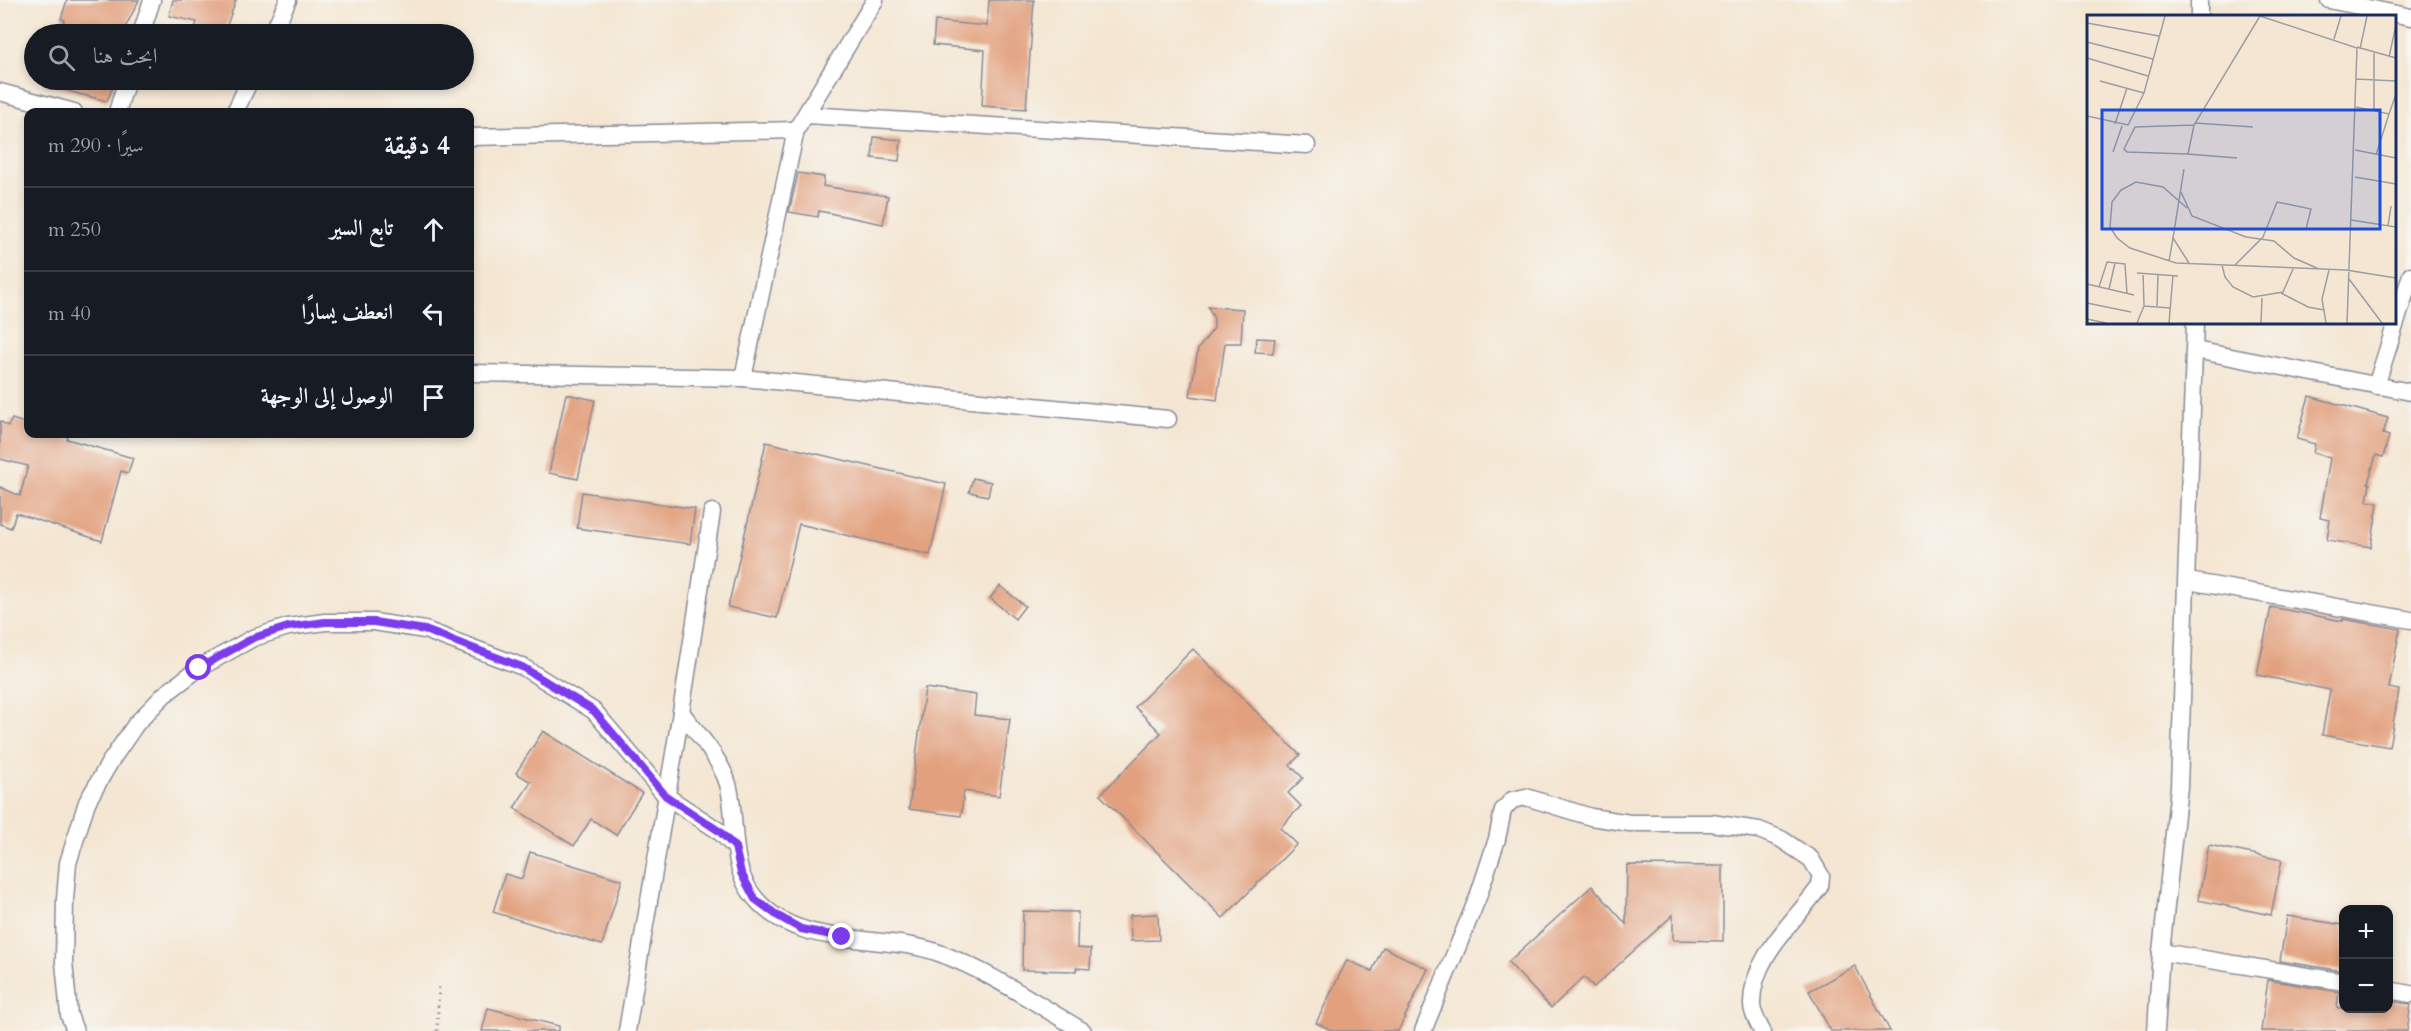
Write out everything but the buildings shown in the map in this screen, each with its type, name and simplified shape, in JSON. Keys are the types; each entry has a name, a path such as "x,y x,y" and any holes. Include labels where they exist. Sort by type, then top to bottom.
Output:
{"street":[{"path":"144,24 152,0"},
{"path":"277,24 288,0"},
{"path":"743,378 796,130 875,0"},
{"path":"2329,0 2353,2 2411,17"},
{"path":"118,108 124,90"},
{"path":"237,108 245,90"},
{"path":"0,92 59,108"},
{"path":"806,115 1307,145"},
{"path":"474,137 796,130"},
{"path":"2396,323 2411,275"},
{"path":"2156,1031 2161,952 2180,787 2195,324"},
{"path":"2376,386 2396,324"},
{"path":"2195,350 2411,392"},
{"path":"474,373 743,378 1168,419"},
{"path":"627,1031 712,512"},
{"path":"2188,581 2411,620"},
{"path":"75,1031 69,1016 64,962 65,899 68,863 87,802 110,762 136,724 164,695 199,668 253,638 288,627 325,622 374,622 425,630 522,667 594,711 666,796 719,831 735,847"},
{"path":"681,712 703,740 727,782 733,810 735,847 741,873 755,899 801,929 937,952 986,972 1083,1031"},
{"path":"1423,1031 1479,897 1497,839 1503,810 1512,801 1526,797 1592,817 1630,823 1711,823 1759,830 1781,839 1810,859 1821,876 1820,886 1765,956 1754,983 1752,1007 1762,1031"},
{"path":"2161,952 2339,981"},
{"path":"2393,991 2411,994"}],"path":[{"path":"437,1031 440,983"}],"route":[{"path":"199,668 253,638 288,627 325,622 374,622 425,630 522,667 594,711 666,796 719,831 735,847 741,873 755,899 801,929 842,937"}]}
